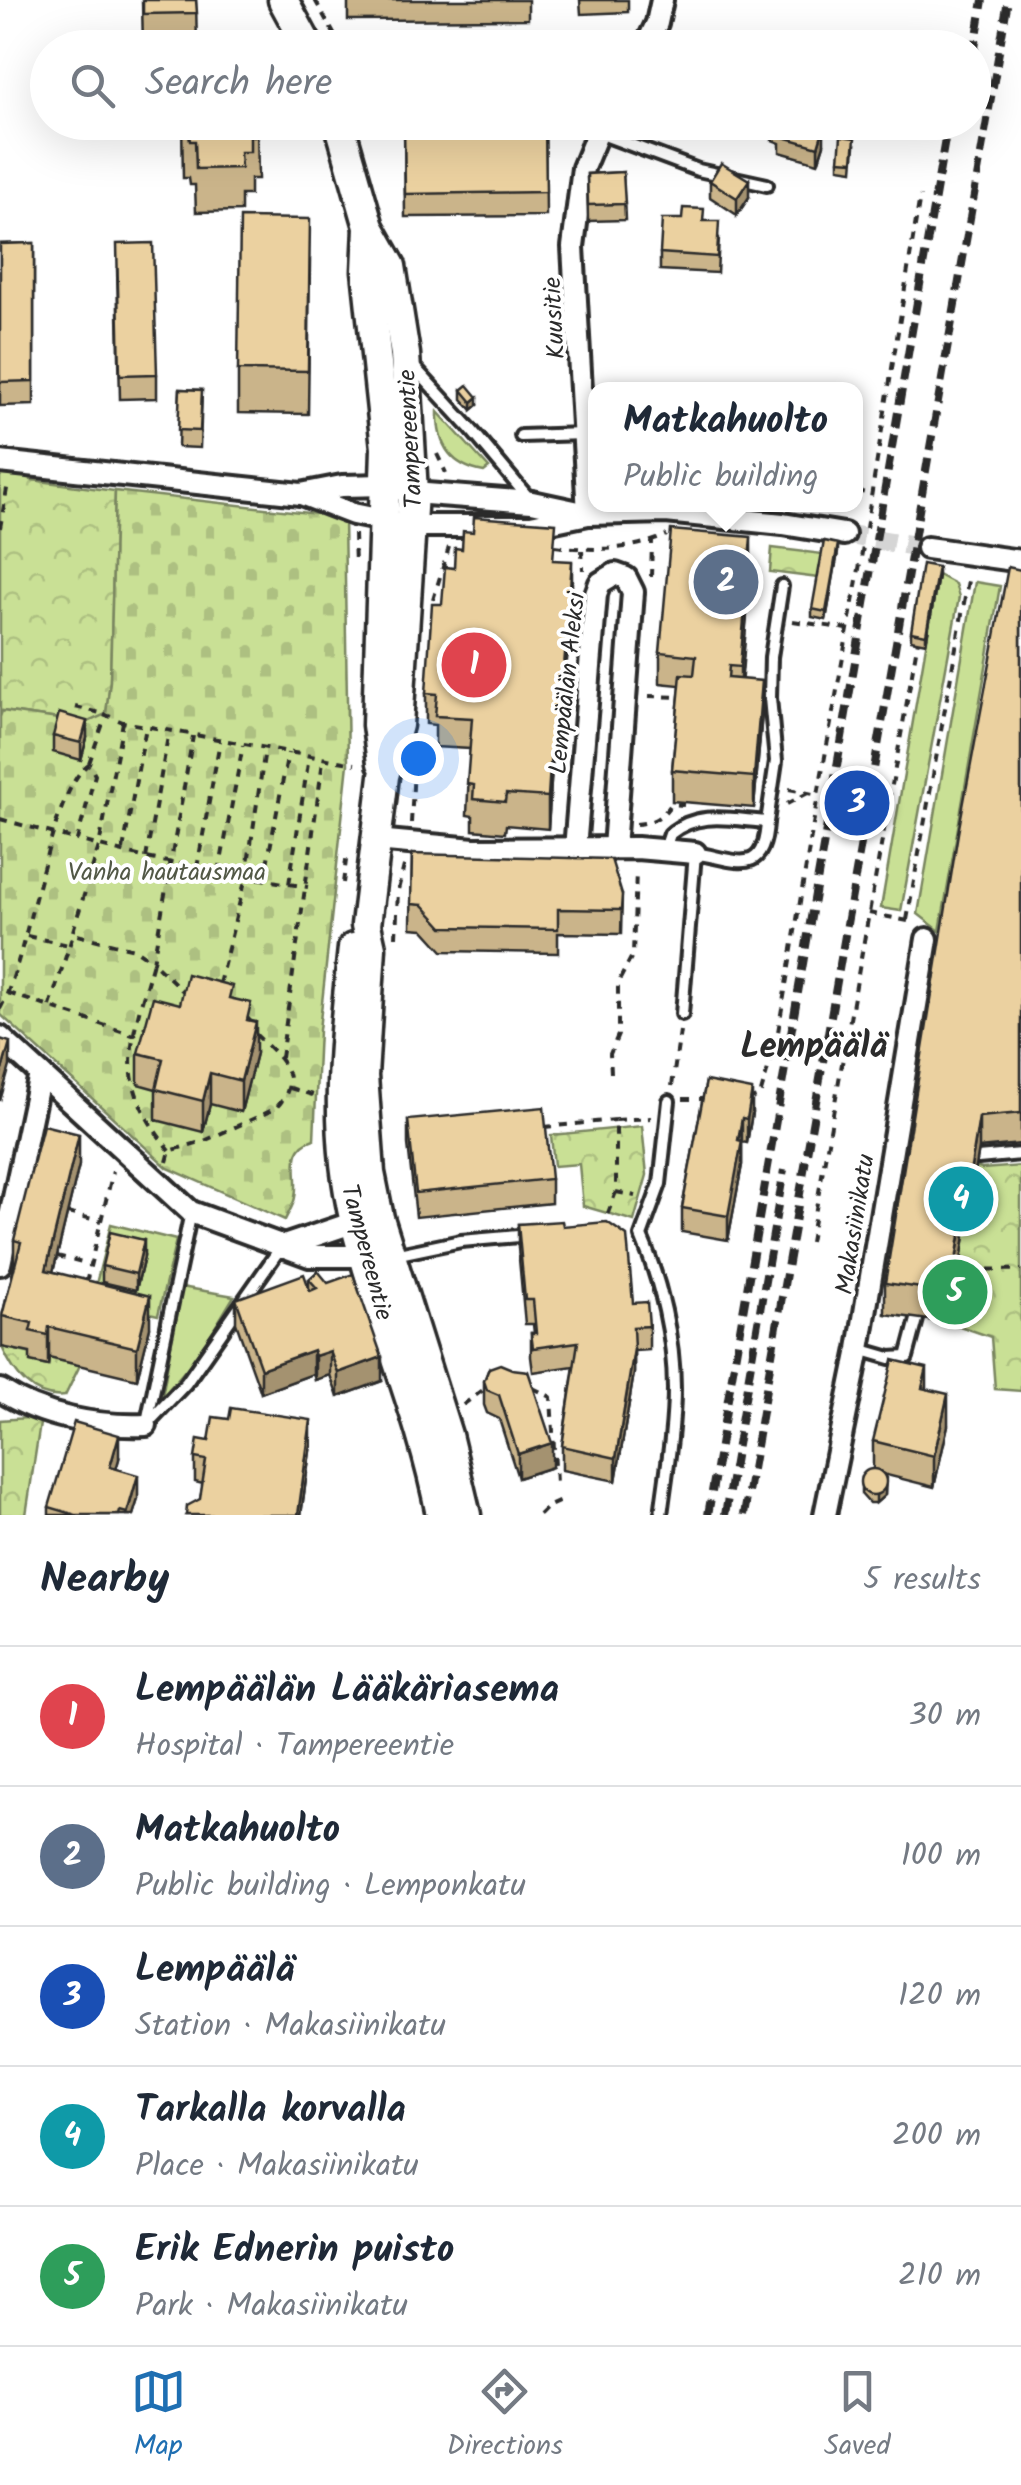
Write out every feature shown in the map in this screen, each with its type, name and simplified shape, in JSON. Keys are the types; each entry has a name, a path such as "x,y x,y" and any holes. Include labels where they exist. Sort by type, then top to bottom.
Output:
{"main road":[{"path":"283,0 299,30"},
{"name":"Tampereentie","path":"344,140 369,226 391,266 405,354 413,493 398,725 372,770"},
{"name":"Tampereentie","path":"369,226 367,271 386,448 376,724 362,841 366,925 371,948 362,1076 370,1173 367,1218 441,1515"},
{"name":"Tampereentie","path":"378,1256 447,1435 466,1515"}],"street":[{"path":"654,30 662,0"},
{"name":"Kuusitie","path":"588,514 573,247 583,168 595,140"},
{"path":"5,463 301,494 353,514 412,526 531,526 588,514 666,512 844,534"},
{"path":"301,494 342,486 385,486 413,493 532,502 588,514"},
{"path":"927,548 1021,561"},
{"name":"Lempäälän Aleksi","path":"575,850 596,594 605,578 615,574 626,578 632,592 614,848"},
{"path":"362,841 474,850 636,848 695,853"},
{"name":"Makasiinikatu","path":"825,1515 859,1350 927,939"},
{"path":"0,1037 191,1212 281,1247 319,1257 378,1256"},
{"path":"0,1264 40,1074"},
{"path":"281,1247 367,1218"},
{"path":"0,1390 70,1418 102,1424 146,1425"}],"lane":[{"path":"628,140 698,170 767,185"},
{"path":"405,354 532,502"},
{"path":"521,436 584,434"},
{"path":"682,1014 695,853 748,862 764,852 774,786 771,657 782,586"},
{"path":"665,850 670,834 692,820 704,817 768,822"},
{"path":"662,1515 674,1390 670,1341 651,1260 640,1236 660,1184 669,1101"},
{"path":"978,1158 1021,1154"},
{"path":"146,1425 191,1212"},
{"path":"600,1232 640,1236"},
{"path":"378,1256 461,1241 542,1234"},
{"path":"146,1425 186,1384 281,1247"},
{"path":"859,1350 890,1358 906,1357 918,1312"}],"path":[{"path":"315,0 332,30"},
{"path":"742,1100 760,1096 776,1038 920,196"},
{"path":"0,528 5,463"},
{"path":"863,492 872,494"},
{"path":"353,514 355,569"},
{"path":"431,606 448,554 448,527"},
{"path":"869,914 907,920 969,574"},
{"path":"778,620 821,622 848,629"},
{"path":"810,1242 922,624"},
{"path":"649,696 695,698"},
{"path":"76,707 122,722 372,770"},
{"path":"0,1009 27,936 53,834 77,771 88,764 106,715"},
{"path":"68,947 98,846 122,722"},
{"path":"122,852 146,726"},
{"path":"146,858 169,731"},
{"path":"170,1152 146,1122 134,1093 133,1035 153,962 193,736"},
{"path":"198,868 220,741"},
{"path":"220,872 243,745"},
{"path":"216,994 246,877 265,749"},
{"path":"264,880 288,754"},
{"path":"289,884 309,758"},
{"path":"281,1058 324,760"},
{"path":"77,840 95,775 88,764"},
{"path":"396,938 398,890 410,844 414,767"},
{"path":"774,786 818,794"},
{"path":"0,820 146,858 308,886"},
{"path":"342,895 362,841"},
{"path":"611,1073 610,1054 618,1035 618,983 633,954 636,848"},
{"path":"50,1006 72,934 134,950 153,962 191,999"},
{"path":"27,936 68,947"},
{"path":"8,993 133,1035"},
{"path":"682,1014 669,1101 714,1100"},
{"path":"133,1035 162,1017"},
{"path":"170,1152 275,1109 290,1088 281,1058 244,1022"},
{"path":"290,1088 321,1097 321,1112"},
{"path":"532,1128 668,1117"},
{"path":"600,1232 616,1192 616,1120"},
{"path":"86,1283 119,1147"},
{"path":"166,1167 170,1152"},
{"path":"68,1213 101,1221"},
{"path":"57,1256 91,1264"},
{"path":"946,1269 1021,1270"},
{"path":"459,1407 472,1401 489,1384"},
{"path":"520,1387 552,1397 556,1483"},
{"path":"539,1515 563,1500"}],"green space":[{"path":"438,412 489,468 484,472 473,469 448,452 440,434"},
{"path":"0,462 28,466 31,480 115,491 106,715 86,723 3,711 0,717"},
{"name":"Vanha hautausmaa","path":"115,491 344,517 348,764 319,1030 314,1139 305,1143 297,1155 295,1197 285,1220 168,1168 0,1014 0,717 2,711 86,723 106,714"},
{"path":"772,548 823,554 819,578 770,572"},
{"path":"938,575 955,584 959,597 901,911 881,908"},
{"path":"975,582 1000,586 940,931 918,914"},
{"path":"642,1126 647,1175 634,1221 583,1206 579,1164 554,1166 551,1135"},
{"path":"932,1155 982,1169 1021,1166 1021,1391 995,1389 991,1337 951,1323 885,1314 892,1270"},
{"path":"111,1224 176,1240 158,1315 92,1300"},
{"path":"181,1287 234,1296 199,1354 162,1397"},
{"path":"2,1347 32,1354 31,1362 47,1366 49,1358 80,1365 65,1396 43,1394 26,1383"},
{"path":"41,1417 26,1515 0,1515 0,1420"}],"building":[{"path":"143,0 196,0 197,13 143,14"},
{"path":"250,140 250,152 240,152 241,168 196,169 195,141 190,141"},
{"path":"404,140 545,140 546,192 405,194"},
{"path":"794,140 820,140 818,147"},
{"path":"841,140 855,140 853,161 839,160"},
{"path":"721,163 749,180 737,198 710,181"},
{"path":"623,172 625,204 588,205 587,174"},
{"path":"683,208 704,209 703,221 719,221 717,257 660,253 662,219 682,219"},
{"path":"240,218 310,219 308,371 238,370"},
{"path":"34,243 34,381 0,382 0,244"},
{"path":"153,243 157,374 120,375 117,244"},
{"path":"468,385 478,397 472,402 462,390"},
{"path":"180,389 202,390 200,431 178,430"},
{"path":"474,517 556,523 553,560 572,561 560,720 553,720 548,797 506,794 505,802 473,799 474,785 467,784 472,718 435,716 437,694 426,693 432,604 442,604 445,567 454,568 455,548 462,549 463,531 473,532"},
{"path":"671,530 751,537 740,667 729,666 728,678 762,681 754,777 672,770 681,674 694,675 696,656 660,652"},
{"path":"824,541 838,544 826,612 812,609"},
{"path":"922,564 938,567 926,635 911,632"},
{"path":"1008,567 1021,570 1021,1113 979,1117 951,1292 885,1283 958,833"},
{"path":"59,713 87,721 81,743 53,736"},
{"path":"412,854 611,859 622,895 621,910 558,909 558,929 443,927 423,905 411,904"},
{"path":"187,974 232,986 229,998 251,1003 247,1020 256,1022 241,1081 210,1073 203,1101 156,1089 163,1059 138,1053 153,997 180,1004"},
{"path":"0,1039 10,1042 0,1077"},
{"path":"706,1081 752,1090 747,1119 742,1118 738,1140 742,1141 728,1216 682,1208"},
{"path":"544,1107 551,1179 416,1193 408,1120"},
{"path":"43,1125 79,1134 46,1270 150,1296 137,1348 49,1327 48,1335 30,1331 32,1323 2,1316 21,1242 14,1240"},
{"path":"562,1221 563,1226 607,1222 627,1236 633,1303 647,1302 649,1326 633,1327 634,1349 616,1458 562,1446 578,1342 533,1348 533,1300 525,1300 518,1224"},
{"path":"110,1232 144,1240 136,1274 102,1266"},
{"path":"318,1271 328,1283 353,1274 382,1357 338,1373 330,1351 315,1356 313,1350 261,1369 236,1299 304,1274 310,1291 317,1288 309,1279"},
{"path":"893,1360 927,1368 922,1388 948,1394 934,1456 873,1441"},
{"path":"500,1364 528,1371 552,1443 518,1454 499,1395 487,1390 484,1381 489,1368"},
{"path":"231,1408 311,1420 298,1515 186,1515 187,1506 200,1499 206,1460 195,1458 198,1439 209,1441 213,1417 229,1419"},
{"path":"74,1422 119,1435 110,1467 138,1475 127,1513 76,1515 49,1507"},
{"path":"873,1469 882,1473 886,1482 882,1491 873,1495 864,1491 860,1482 864,1473"}],"tunnel":[{"path":"844,534 927,548"}],"railway":[{"path":"978,30 983,0"},
{"path":"991,98 1008,0"},
{"path":"708,1515 945,140"},
{"path":"744,1515 984,140"},
{"path":"725,1515 784,1170"}],"place":[{"name":"Matkahuolto","path":"726,582"},
{"name":"Lempäälän Lääkäriasema","path":"474,665"},
{"name":"Lempäälä","path":"857,803"},
{"name":"Tarkalla korvalla","path":"961,1199"},
{"name":"Erik Ednerin puisto","path":"955,1292"}],"district":[{"name":"Lempäälä","path":"814,1045"}]}
